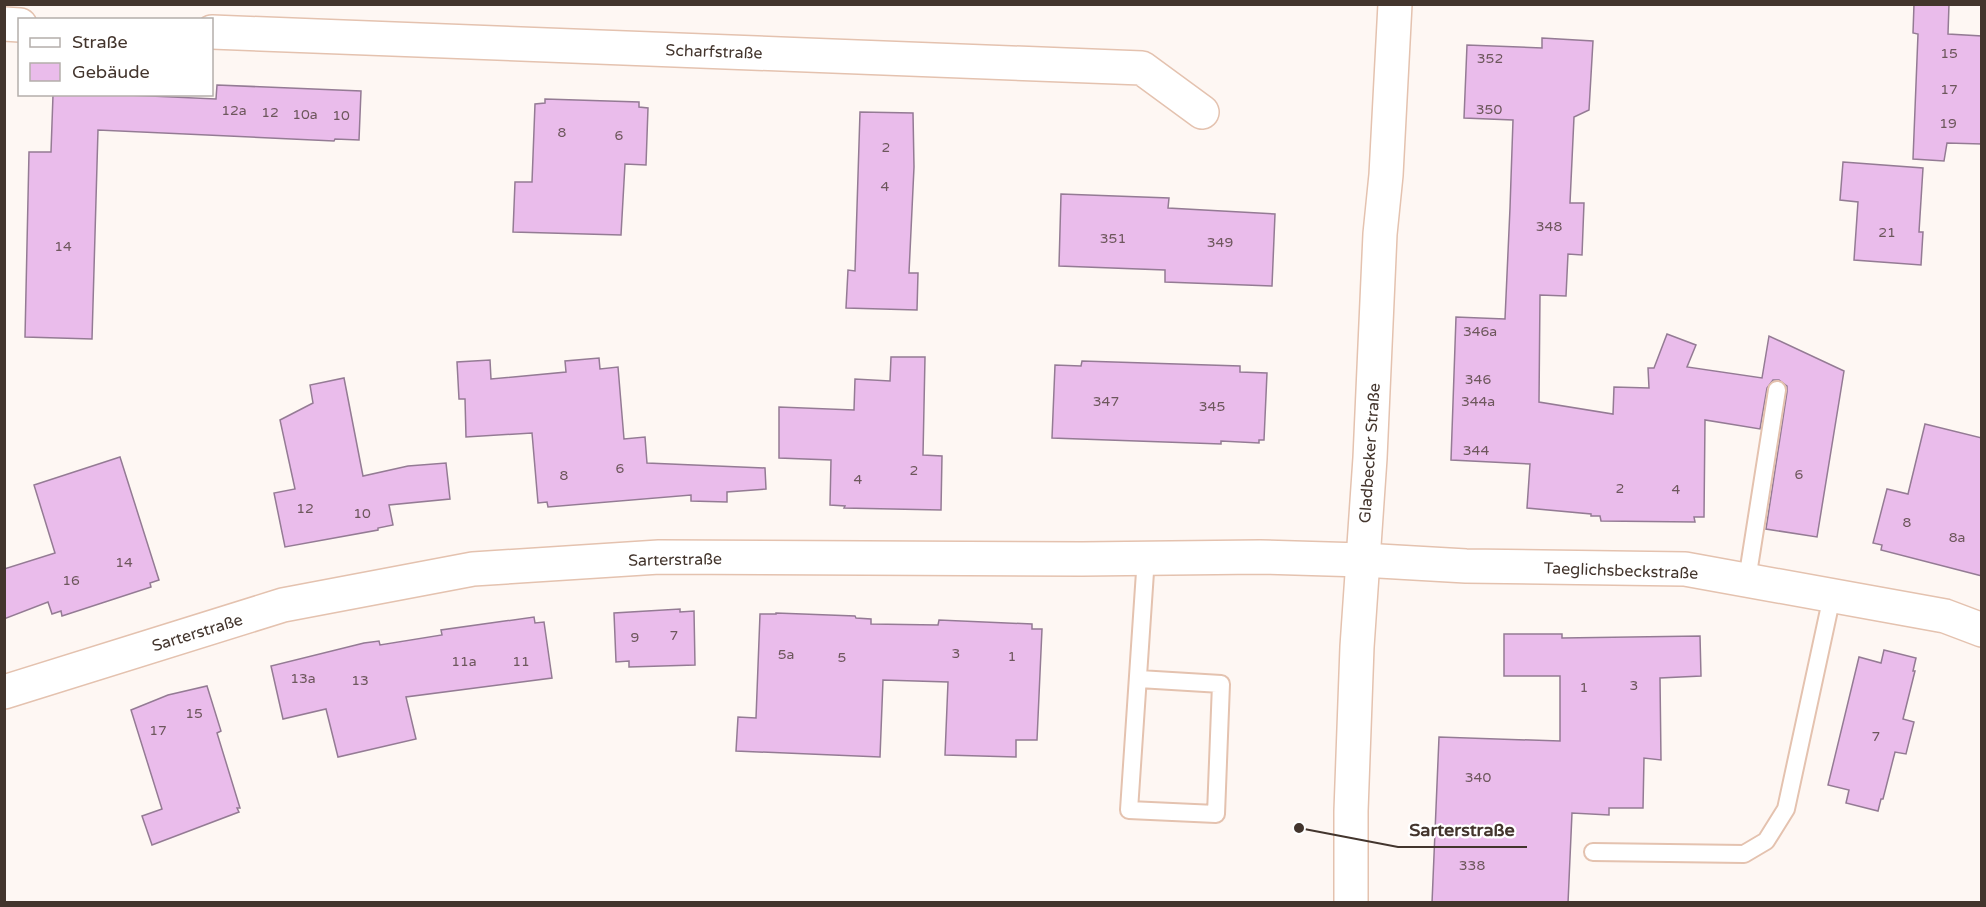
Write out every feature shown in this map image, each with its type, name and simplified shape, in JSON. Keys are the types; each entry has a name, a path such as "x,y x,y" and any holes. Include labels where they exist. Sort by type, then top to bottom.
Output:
{"street":[{"name":"Gladbecker Straße","path":"1351,903 1351,811 1362,560 1370,458 1380,234 1386,175 1395,4"},
{"name":"Scharfstraße","path":"213,32 1142,68 1202,112"},
{"name":"Sarterstraße","path":"4,692 283,605 473,570 659,557 1058,559 1260,557 1362,560"},
{"name":"Taeglichsbeckstraße","path":"1362,560 1466,566 1685,569 1945,616 1982,630"}],"lane":[{"path":"1747,580 1777,390"},
{"path":"1139,680 1221,684 1216,814 1129,810 1146,557"},
{"path":"1593,852 1744,854 1766,841 1786,809 1832,596"}],"building":[{"path":"1914,4 1949,4 1948,34 1982,36 1982,144 1947,143 1944,161 1913,159 1918,34 1913,33"},
{"path":"1542,38 1593,41 1589,110 1574,117 1570,203 1584,203 1582,255 1568,254 1566,296 1540,295 1539,402 1613,414 1614,387 1649,388 1648,368 1654,368 1667,334 1696,345 1687,367 1762,378 1769,336 1844,371 1817,537 1766,529 1787,392 1787,386 1779,380 1773,380 1767,388 1760,429 1705,420 1704,517 1694,517 1695,522 1601,521 1600,516 1591,516 1591,514 1527,508 1530,464 1451,460 1456,317 1505,319 1510,208 1513,120 1464,118 1467,45 1542,48"},
{"path":"217,85 361,91 359,140 335,139 334,141 98,130 92,339 25,337 29,152 51,152 53,96 216,99"},
{"path":"545,99 639,102 639,107 648,108 646,165 625,164 621,235 513,232 515,182 532,182 535,104 545,103"},
{"path":"860,112 913,113 914,167 909,273 918,273 917,310 846,308 848,270 855,271"},
{"path":"1843,162 1923,168 1919,232 1923,232 1921,265 1854,260 1858,202 1840,200"},
{"path":"1061,194 1169,198 1168,208 1275,214 1272,286 1165,282 1165,270 1059,266"},
{"path":"891,357 925,357 923,455 942,456 941,510 844,508 845,506 830,505 831,460 779,458 779,407 854,410 855,379 890,381"},
{"path":"599,358 600,369 618,367 624,439 645,437 647,463 765,468 766,489 727,492 727,502 691,501 691,495 548,507 547,502 538,503 532,433 466,437 465,399 459,399 457,362 490,360 491,379 566,372 565,361"},
{"path":"1082,361 1240,366 1240,372 1267,373 1264,440 1259,440 1259,443 1221,441 1221,444 1052,438 1055,365 1081,366"},
{"path":"344,378 363,476 408,466 446,463 450,499 389,505 393,525 378,528 378,530 285,547 274,493 295,489 280,420 313,403 310,385"},
{"path":"1925,424 1982,438 1982,576 1881,550 1882,545 1873,543 1887,489 1908,494"},
{"path":"120,457 159,580 150,583 151,587 62,616 61,611 52,614 48,602 4,619 4,569 55,553 34,485"},
{"path":"680,609 680,612 694,611 695,665 629,667 629,661 616,662 614,613"},
{"path":"760,614 855,616 871,619 871,624 938,625 939,620 1032,624 1032,629 1042,629 1037,740 1016,740 1016,757 945,755 948,682 883,680 880,757 736,751 738,717 756,718"},
{"path":"534,617 535,623 544,622 552,678 406,697 416,739 338,757 326,709 283,719 271,666 364,643 379,641 380,645 442,635 441,630"},
{"path":"1504,634 1562,634 1562,638 1700,636 1701,676 1660,678 1661,760 1644,758 1643,808 1609,808 1609,815 1572,813 1568,903 1432,903 1439,737 1560,741 1560,676 1504,676"},
{"path":"1884,650 1916,658 1903,719 1914,722 1906,754 1895,752 1878,811 1846,803 1849,790 1828,785 1859,657 1881,663"},
{"path":"207,686 221,731 217,733 240,808 237,808 239,812 152,845 142,816 162,809 131,710 168,695"}],"place":[{"name":"Sarterstraße","path":"1299,828"}]}
